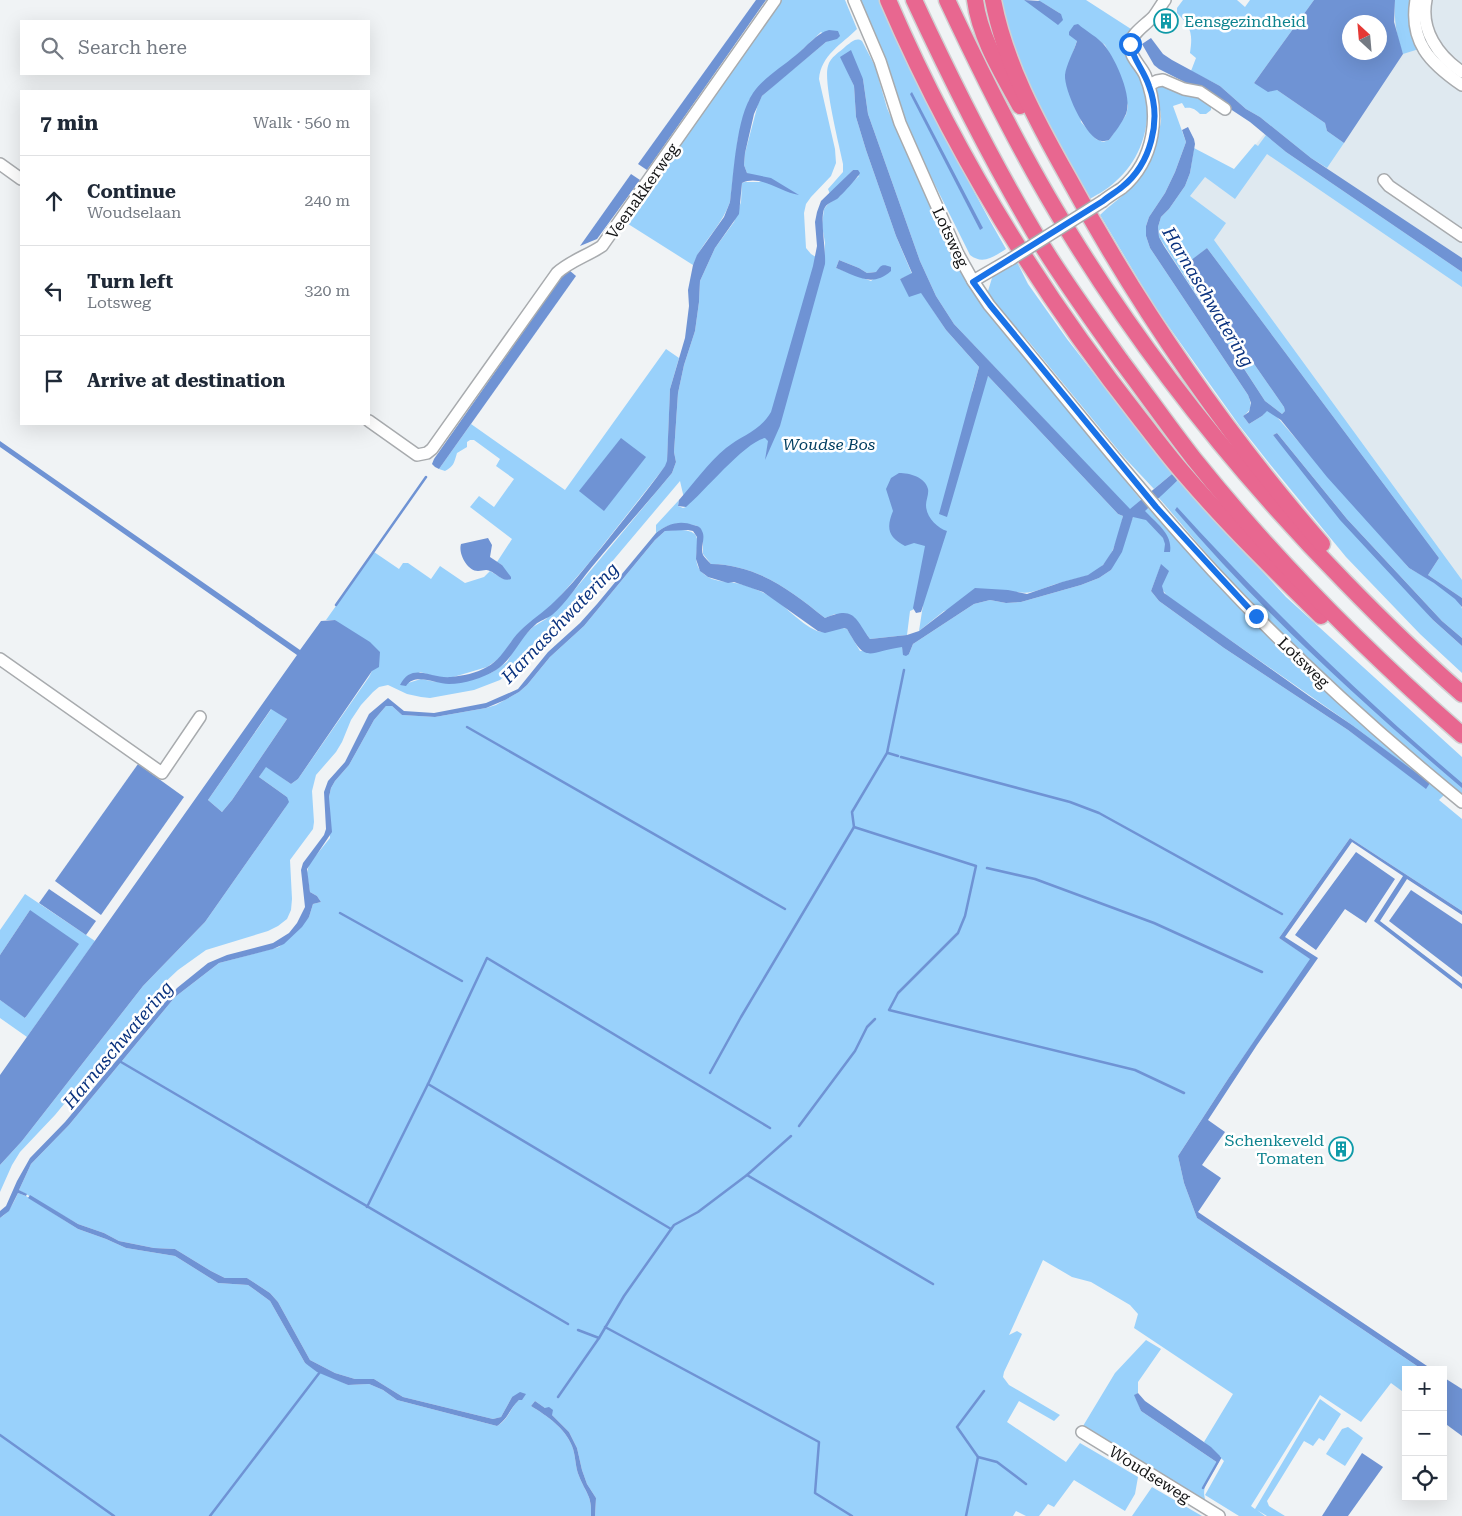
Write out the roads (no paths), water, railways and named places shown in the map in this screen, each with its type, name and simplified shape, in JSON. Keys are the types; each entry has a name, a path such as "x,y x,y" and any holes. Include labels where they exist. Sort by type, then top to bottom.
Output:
{"highway":[{"path":"888,0 961,150 1025,260 1077,336 1118,391 1182,472 1280,576 1377,670 1411,690"},
{"path":"914,0 958,91 1011,192 1043,247 1079,302 1196,461 1281,559 1411,690 1462,735"},
{"path":"947,0 984,77 1038,180 1103,285 1150,352 1225,437 1384,610 1424,661 1462,694"},
{"path":"975,0 982,30 996,62 1062,180 1084,207"},
{"path":"992,0 1010,59 1054,152 1084,207 1225,437"}],"street":[{"name":"Veenakkerweg","path":"370,422 417,455 427,453 432,449 557,273 567,263 602,246 775,0"},
{"name":"Lotsweg","path":"854,0 880,61 900,123 958,254 973,282 990,305 1156,507 1220,578 1312,670 1462,802"},
{"path":"973,282 1103,201 1124,186 1139,168 1150,145 1154,106 1149,85 1144,73 1131,53 1130,44 1135,34 1154,16 1165,0"},
{"path":"1416,0 1415,20 1419,42 1424,52 1440,69 1462,85"},
{"path":"1426,0 1424,9 1430,37 1437,50 1447,61 1462,72"},
{"path":"1149,85 1164,80 1184,89 1200,92 1225,109"},
{"path":"0,164 20,178"},
{"path":"1384,180 1389,186 1462,236"},
{"path":"0,659 162,773 200,717"},
{"name":"Woudseweg","path":"1082,1432 1219,1516"}],"water":[{"path":"756,0 766,0 647,170 638,164"},
{"path":"1024,0 1040,1 1061,14 1063,20 1058,25"},
{"path":"1314,0 1395,0 1394,22 1403,54 1344,143 1327,131 1325,123 1277,90 1268,92 1254,83"},
{"path":"1078,24 1105,46 1114,60 1125,89 1128,107 1126,114 1109,140 1098,140 1087,129 1071,100 1068,90 1065,75 1077,41 1069,35 1069,32 1074,25"},
{"path":"829,30 838,31 840,36 837,39 826,42 762,96 754,114 745,153 744,165 747,173 771,178 799,195 764,182 749,181 742,183 739,214 715,248 700,281 695,331 684,365 678,393 674,452 676,462 672,473 563,604 552,615 537,623 512,654 496,670 485,676 461,683 444,684 420,679 410,682 406,686 400,685 405,678 416,672 455,677 479,671 493,663 520,631 551,605 573,582 665,466 667,461 670,389 685,338 689,306 688,290 693,265 697,255 724,217 730,202 739,131 747,104 753,93 767,78 816,37"},
{"path":"1151,38 1163,54 1220,86 1246,109 1260,117 1311,158 1462,258 1462,272 1286,152 1250,122 1206,93 1159,69 1154,65 1142,44"},
{"path":"851,50 863,79 868,114 920,261 936,296 954,324 1130,509 1172,474 1176,476 1177,481 1145,511 1159,524 1166,534 1169,540 1170,552 1164,552 1165,544 1163,538 1146,520 1133,517 1122,552 1111,570 1099,578 1021,602 1006,603 990,600 974,604 913,644 909,654 906,656 903,655 902,647 874,653 864,652 859,648 847,629 844,628 825,633 818,631 763,592 734,582 728,583 708,577 700,571 696,559 697,537 693,531 665,531 655,540 584,626 550,657 519,692 486,708 435,717 402,715 392,706 386,706 374,720 349,765 331,788 329,797 332,832 307,869 310,892 317,896 321,902 313,904 309,917 302,927 284,944 273,949 219,963 175,997 69,1125 31,1164 19,1190 27,1194 26,1196 18,1193 9,1211 0,1218 0,1211 6,1206 30,1158 65,1122 177,988 208,963 227,955 273,943 289,933 297,923 305,907 301,870 303,863 324,835 326,829 324,792 328,781 345,762 369,714 388,698 404,711 434,713 486,703 518,689 548,652 580,623 656,533 665,527 678,523 698,526 703,534 703,555 711,564 728,565 758,574 786,589 825,618 843,613 853,616 870,639 907,635 919,631 975,588 1008,590 1027,594 1088,575 1103,565 1113,550 1123,516 1118,514 988,376 947,517 939,514 979,367 946,330 921,293 909,297 900,279 912,273 896,236 856,117 854,86 840,57"},
{"path":"912,92 983,228 980,230 910,94"},
{"name":"Harnaschwatering","path":"1188,127 1195,144 1190,173 1185,186 1161,217 1158,227 1159,237 1164,246 1265,401 1282,414 1285,411 1284,407 1186,264 1207,248 1439,558 1428,575 1462,598 1462,607 1455,599 1434,583 1409,568 1327,477 1281,420 1267,411 1249,424 1243,416 1249,412 1251,403 1248,395 1150,248 1146,236 1146,226 1149,217 1165,193 1186,142 1182,130"},
{"path":"853,170 858,170 860,173 837,199 828,204 824,209 825,264 780,426 765,460 768,441 765,438 747,448 686,507 678,506 679,500 713,460 726,448 762,424 771,412 813,266 817,246 815,222 817,212 821,201"},
{"path":"631,174 640,180 597,239 580,246"},
{"path":"839,260 867,273 876,272 883,265 891,267 891,271 877,279 864,279 836,268"},
{"path":"569,270 576,276 439,469 435,467 432,464 434,459 566,271"},
{"path":"1277,433 1347,519 1442,621 1462,638 1462,646 1433,620 1340,520 1273,435"},
{"path":"621,438 646,457 604,511 579,491"},
{"path":"0,441 300,650 321,621 335,620 370,642 380,652 379,667 372,671 298,779 291,784 266,767 259,777 287,797 289,802 285,808 205,922 143,986 22,1141 0,1165 0,1075 297,655 0,447","holes":["271,709 287,719 232,800 222,812 208,800"]},
{"path":"899,473 912,475 924,481 928,489 926,509 928,514 936,525 947,531 921,612 916,613 913,608 925,546 914,543 905,546 899,543 890,532 889,527 893,511 886,489 891,478"},
{"path":"1177,507 1315,650 1462,783 1462,788 1349,689 1277,620 1175,510"},
{"path":"488,538 492,545 490,557 502,565 511,579 502,579 488,570 474,570 464,561 460,548 461,544"},
{"path":"1161,564 1169,571 1162,586 1164,593 1352,725 1430,783 1426,789 1348,730 1224,648 1159,601 1151,591"},
{"path":"138,764 184,797 101,915 55,881"},
{"path":"1350,838 1462,911 1462,915 1407,879 1380,921 1462,984 1462,989 1374,921 1403,876 1352,842 1285,937 1318,958 1257,1045 1208,1120 1225,1132 1202,1165 1221,1178 1198,1212 1427,1366 1417,1366 1197,1218 1184,1183 1178,1156 1310,959 1279,938"},
{"path":"1356,852 1395,879 1366,923 1345,909 1316,950 1295,935"},
{"path":"49,889 96,921 86,935 39,903"},
{"path":"1411,890 1462,924 1462,977 1389,921"},
{"path":"30,910 79,944 25,1018 0,1000 0,955"},
{"path":"30,1195 78,1224 104,1233 119,1241 154,1248 175,1249 225,1278 247,1278 270,1293 278,1302 310,1360 335,1373 355,1379 374,1379 403,1397 493,1419 501,1417 512,1397 520,1392 526,1394 497,1426 397,1400 383,1390 369,1384 348,1385 317,1372 305,1363 270,1301 248,1285 218,1283 175,1256 126,1248 78,1229 28,1198"},
{"path":"1447,1380 1462,1389 1462,1436 1447,1425"},
{"path":"1138,1393 1145,1401 1211,1447 1220,1456 1218,1463 1141,1411 1134,1395"},
{"path":"535,1401 545,1408 549,1407 553,1410 552,1415 569,1432 577,1448 587,1484 596,1498 595,1516 591,1516 589,1499 578,1473 569,1440 555,1423 531,1406"},
{"path":"1362,1453 1383,1467 1348,1516 1322,1516"}],"waterway":[{"path":"336,605 426,477"},
{"path":"710,1073 741,1017 854,827 852,812 887,753 904,670"},
{"path":"467,727 785,909"},
{"path":"888,753 898,756"},
{"path":"901,757 1070,802 1099,813 1282,914"},
{"path":"854,827 976,866 965,916 958,933 898,993 889,1010 1135,1070 1184,1093"},
{"path":"987,868 1035,879 1154,923 1262,972"},
{"path":"340,913 462,981"},
{"path":"367,1207 428,1084 487,958 770,1128"},
{"path":"799,1126 855,1051 867,1027 875,1019"},
{"name":"Harnaschwatering","path":"121,1062 568,1324"},
{"path":"428,1084 671,1229"},
{"path":"558,1397 599,1338 624,1296 674,1225 698,1212 747,1175 791,1136"},
{"path":"747,1175 933,1284"},
{"path":"605,1327 819,1442 815,1493 852,1516"},
{"path":"578,1330 599,1338"},
{"path":"210,1516 320,1372"},
{"path":"966,1516 978,1457 957,1427 984,1391"},
{"path":"0,1435 114,1516"},
{"path":"1203,1488 1220,1458 1216,1456"},
{"path":"978,1457 997,1462 1026,1484"}],"place":[{"name":"Eensgezindheid","path":"1166,21"},
{"name":"Schenkeveld Tomaten","path":"1341,1149"}],"park label":[{"name":"Woudse Bos","path":"829,444"}]}
